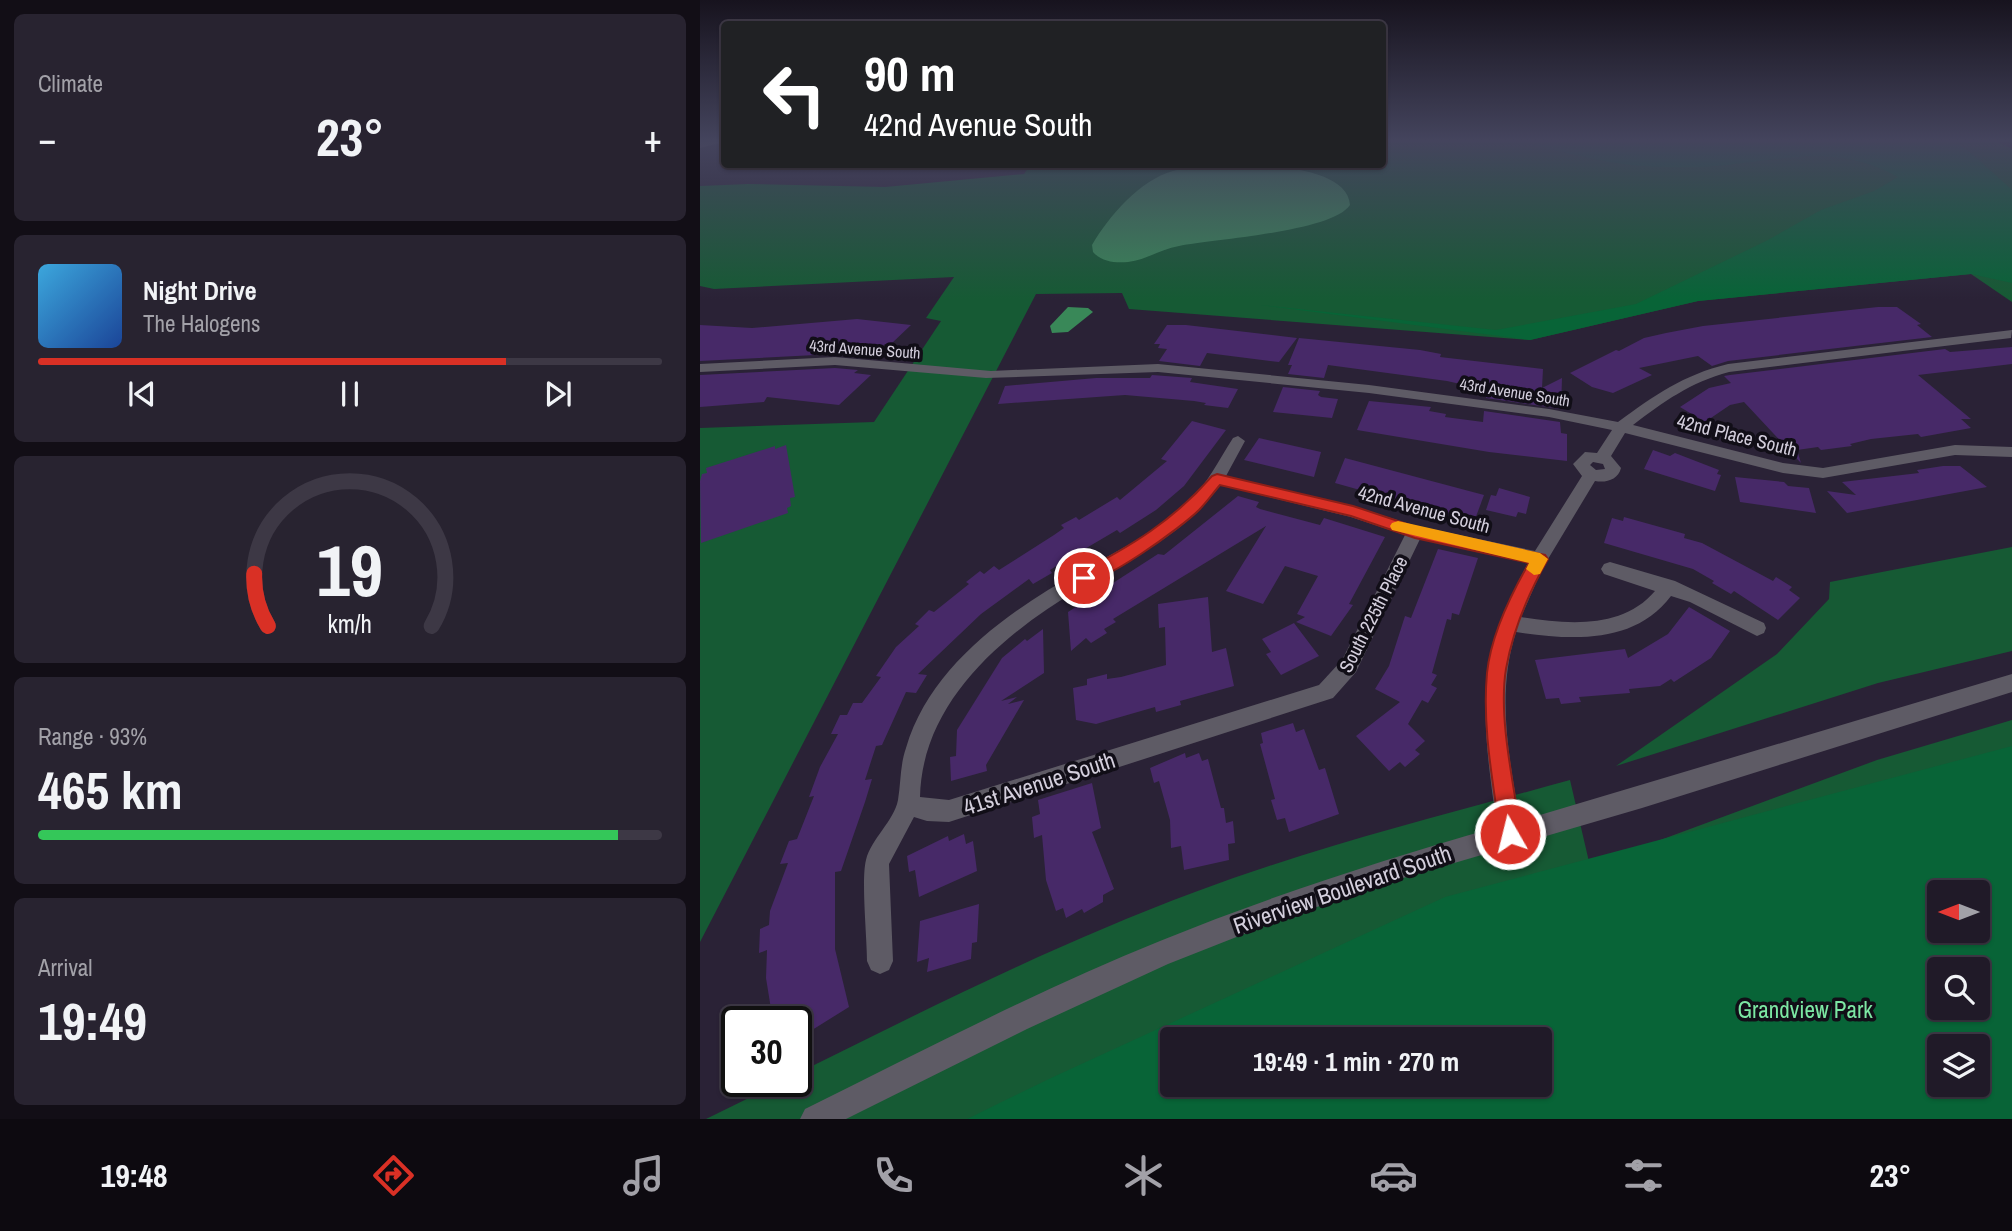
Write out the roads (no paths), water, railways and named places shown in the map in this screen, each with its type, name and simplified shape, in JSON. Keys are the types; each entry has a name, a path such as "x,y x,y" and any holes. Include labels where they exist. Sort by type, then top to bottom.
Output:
{"street":[{"path":"1510,834 1496,730 1496,671 1509,623 1522,591 1591,475 1582,468 1582,460 1590,456 1602,457 1621,427 1668,391 1706,374 1728,368 2011,334"},
{"name":"43rd Avenue South","path":"700,368 835,361 991,374 1158,368 1369,389 1549,413 1621,427"},
{"name":"42nd Place South","path":"1621,427 1747,461 1823,473 1955,450 2012,452"},
{"path":"880,961 877,862 909,804 907,782 926,722 953,685 986,649 1037,606 1141,547 1190,510 1217,479 1238,441"},
{"name":"42nd Avenue South","path":"1217,479 1353,512 1415,532 1540,559"},
{"name":"South 225th Place","path":"1326,692 1349,666 1415,532"},
{"path":"1610,569 1669,586 1721,608 1757,628"},
{"path":"1509,623 1566,630 1614,626 1647,611 1669,586"},
{"name":"Riverview Boulevard South","path":"816,1119 1017,1019 1162,953 1290,904 1510,834 2012,683"},
{"name":"41st Avenue South","path":"909,804 928,810 949,811 1326,692"}],"park label":[{"name":"Grandview Park","path":"1805,1009"}]}
